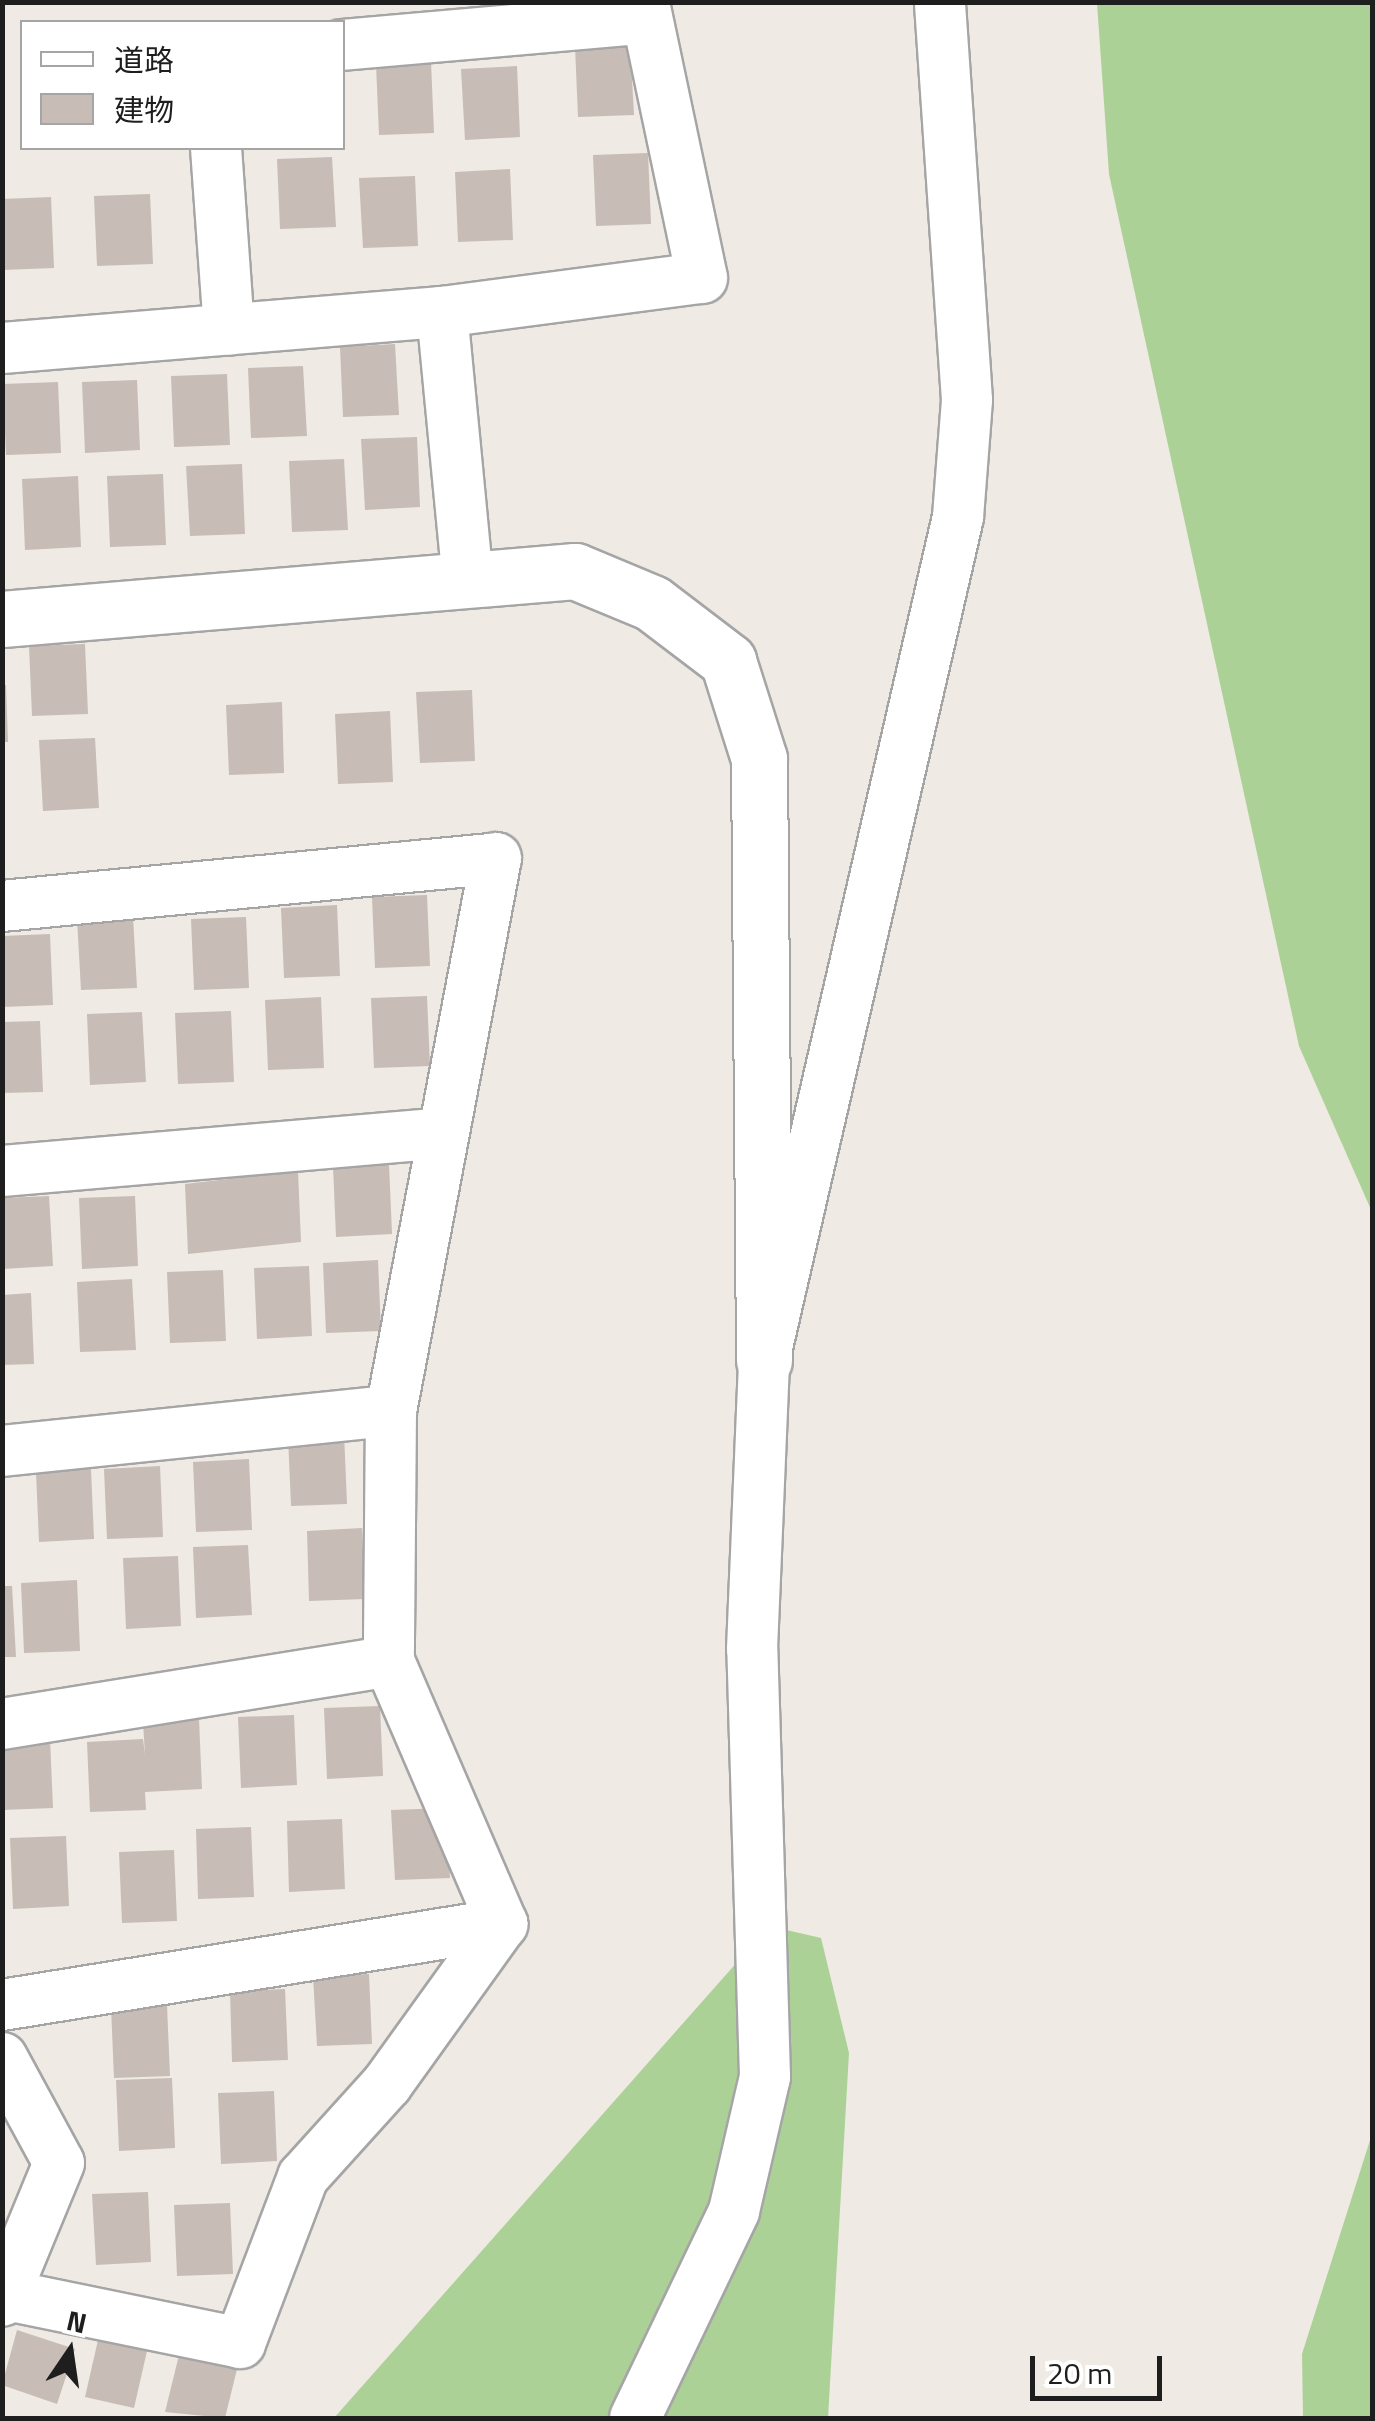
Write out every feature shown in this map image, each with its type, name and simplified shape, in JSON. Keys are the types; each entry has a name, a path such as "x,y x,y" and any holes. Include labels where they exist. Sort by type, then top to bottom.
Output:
{"street":[{"path":"764,1360 958,517 967,400 940,2"},
{"path":"2,348 442,312 702,278 643,11 345,45"},
{"path":"216,150 228,330"},
{"path":"442,312 468,582"},
{"path":"2,619 575,571 652,603 728,661 759,759 764,1360 752,1650 765,2077 734,2211 635,2418"},
{"path":"2,906 496,858 438,1134 391,1411 389,1660 502,1924"},
{"path":"2,1171 438,1134"},
{"path":"2,1451 391,1411"},
{"path":"2,1724 389,1660"},
{"path":"2,2006 502,1924"},
{"path":"2,2058 59,2163 5,2298 240,2343 304,2177 387,2084 502,1924"}],"green space":[{"path":"1097,3 1372,3 1372,1212 1299,1046 1109,174"},
{"path":"769,1926 821,1938 849,2053 828,2418 334,2418"},
{"path":"1372,2134 1372,2418 1303,2418 1302,2354"}],"building":[{"path":"630,44 634,115 578,117 575,46"},
{"path":"431,62 434,133 379,135 376,64"},
{"path":"517,66 520,137 465,140 461,69"},
{"path":"648,153 651,224 596,226 593,155"},
{"path":"332,157 336,227 280,229 277,159"},
{"path":"510,169 513,240 458,242 455,172"},
{"path":"415,176 418,246 363,248 359,178"},
{"path":"150,194 153,264 97,266 94,196"},
{"path":"51,197 54,268 2,270 2,199"},
{"path":"395,344 399,415 343,417 340,347"},
{"path":"303,366 307,436 251,438 248,368"},
{"path":"227,374 230,445 174,447 171,376"},
{"path":"137,380 140,450 85,453 82,382"},
{"path":"58,382 61,453 6,455 3,384"},
{"path":"417,437 420,507 365,510 361,439"},
{"path":"344,459 348,530 292,532 289,461"},
{"path":"242,464 245,534 190,536 186,466"},
{"path":"163,474 166,545 110,547 107,476"},
{"path":"78,476 81,547 25,550 22,479"},
{"path":"85,644 88,714 32,716 29,646"},
{"path":"2,685 6,685 8,742 2,742"},
{"path":"472,690 475,761 420,763 416,692"},
{"path":"282,702 284,773 229,775 226,705"},
{"path":"390,711 393,782 338,784 335,714"},
{"path":"95,738 99,808 43,811 39,740"},
{"path":"427,895 430,966 375,968 372,897"},
{"path":"337,905 340,976 284,978 281,908"},
{"path":"133,917 137,988 81,990 77,919"},
{"path":"246,917 249,988 194,990 191,919"},
{"path":"50,934 53,1005 2,1007 2,936"},
{"path":"427,996 430,1066 374,1068 371,998"},
{"path":"321,997 324,1068 268,1070 265,1000"},
{"path":"231,1011 234,1082 178,1084 175,1013"},
{"path":"142,1012 146,1082 90,1085 87,1014"},
{"path":"40,1021 43,1092 2,1093 2,1022"},
{"path":"389,1164 392,1234 336,1237 333,1166"},
{"path":"298,1171 301,1242 188,1254 185,1184"},
{"path":"49,1196 53,1266 2,1269 2,1198"},
{"path":"135,1196 138,1266 82,1269 79,1198"},
{"path":"378,1260 381,1331 326,1333 323,1263"},
{"path":"309,1266 312,1336 257,1339 254,1268"},
{"path":"223,1270 226,1341 170,1343 167,1272"},
{"path":"132,1279 136,1350 80,1352 77,1282"},
{"path":"31,1293 34,1364 2,1365 2,1295"},
{"path":"344,1433 347,1504 291,1506 288,1436"},
{"path":"249,1459 252,1530 196,1532 193,1462"},
{"path":"160,1466 163,1537 107,1539 104,1469"},
{"path":"91,1469 94,1539 39,1542 36,1472"},
{"path":"362,1528 365,1599 309,1601 307,1531"},
{"path":"248,1545 252,1615 196,1618 193,1547"},
{"path":"178,1556 181,1626 126,1629 123,1558"},
{"path":"77,1580 80,1651 24,1653 21,1583"},
{"path":"2,1586 12,1586 16,1657 2,1657"},
{"path":"380,1706 383,1776 327,1779 324,1708"},
{"path":"294,1715 297,1785 241,1788 238,1717"},
{"path":"199,1719 202,1789 145,1792 146,1810 90,1812 87,1742 143,1739 145,1755 143,1722"},
{"path":"50,1738 53,1808 2,1810 2,1740"},
{"path":"447,1808 450,1878 395,1880 391,1810"},
{"path":"342,1819 345,1889 289,1892 287,1821"},
{"path":"251,1827 254,1897 198,1899 196,1829"},
{"path":"66,1836 69,1906 13,1909 10,1838"},
{"path":"174,1850 177,1921 122,1923 119,1852"},
{"path":"369,1974 372,2044 317,2046 313,1976"},
{"path":"285,1989 288,2060 232,2062 230,1991"},
{"path":"167,2005 170,2076 114,2078 111,2007"},
{"path":"172,2078 175,2148 119,2151 116,2080"},
{"path":"274,2091 277,2161 221,2164 218,2093"},
{"path":"148,2192 151,2262 96,2265 92,2194"},
{"path":"230,2203 233,2274 177,2276 174,2205"},
{"path":"17,2330 75,2349 57,2404 2,2385"},
{"path":"98,2340 147,2351 134,2408 85,2397"},
{"path":"181,2347 239,2361 225,2418 165,2412"}]}
